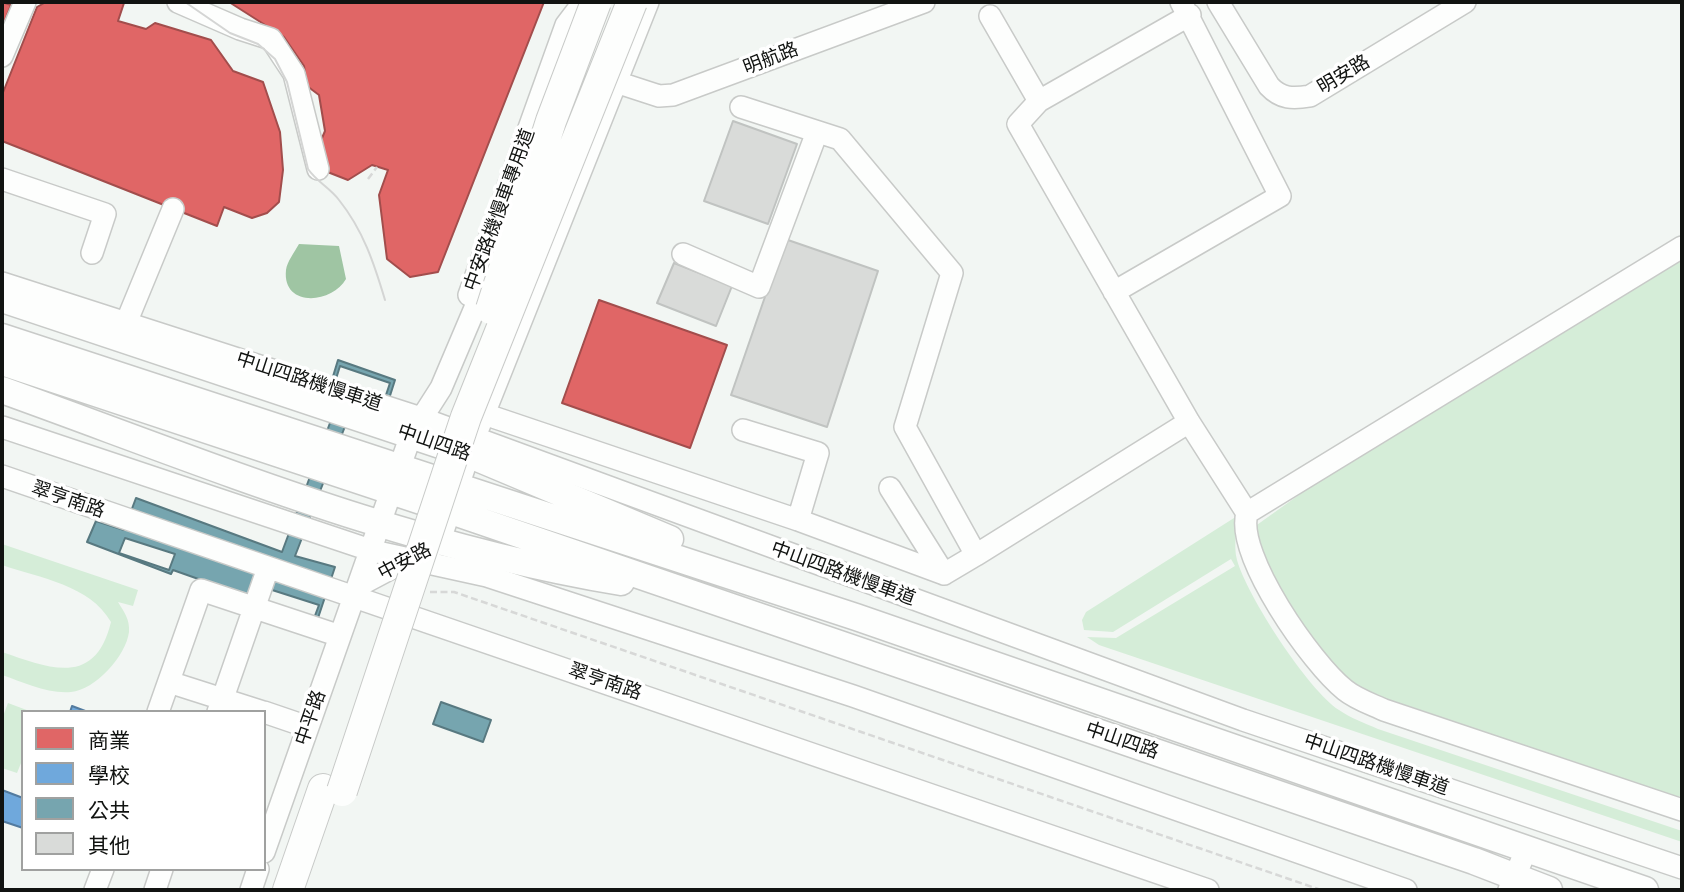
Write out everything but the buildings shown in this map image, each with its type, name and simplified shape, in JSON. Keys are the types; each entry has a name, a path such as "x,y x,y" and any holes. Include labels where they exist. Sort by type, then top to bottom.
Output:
{"highway":[{"path":"288,890 333,790 466,417 551,121 595,2"},
{"path":"493,328 621,2"},
{"path":"493,328 630,2"},
{"path":"308,890 333,790"}],"main road":[{"name":"中山四路","path":"2,299 418,427 472,447 856,618"},
{"name":"中山四路","path":"2,337 460,485 856,618 1645,890"},
{"name":"中山四路","path":"2,362 694,594 1512,884 1549,890"},
{"name":"中山四路","path":"2,390 380,525 439,543 546,570 694,594"}],"street":[{"path":"2,56 24,2"},
{"path":"178,2 240,29 271,39 294,74 318,169"},
{"name":"中安路","path":"357,590 401,466 468,328 595,2"},
{"name":"中安路機慢車專用道","path":"418,427 566,25 595,2"},
{"name":"中安路","path":"540,272 553,193 630,2"},
{"name":"中安路","path":"357,590 439,543 484,414 648,2"},
{"name":"明航路","path":"616,82 659,96 673,95 924,2"},
{"name":"明安路","path":"1218,2 1269,86 1276,94 1298,98 1310,96 1465,2"},
{"path":"1114,292 1280,196 1186,9 1039,101 1018,124 1114,292 1189,422 1247,513"},
{"path":"990,16 1039,101"},
{"path":"741,107 840,139 952,273 905,427 976,555"},
{"path":"683,254 759,286 817,132"},
{"path":"2,179 105,214 92,253"},
{"path":"126,323 173,209"},
{"path":"1676,805 1384,710 1347,692 1313,659 1266,584 1248,548 1243,525 1247,513 1682,247"},
{"name":"中山四路機慢車道","path":"2,284 126,323 418,427"},
{"path":"484,414 798,520 944,574"},
{"path":"944,574 1189,422"},
{"path":"2,427 373,551 487,576 853,696 1406,890"},
{"path":"743,430 818,453 798,520"},
{"name":"中山四路機慢車道","path":"472,447 1243,720 1682,868"},
{"name":"翠亨南路","path":"2,476 268,568 357,590 1208,890"},
{"path":"890,488 944,574"},
{"path":"220,705 268,568"},
{"path":"159,710 201,590 340,636"},
{"name":"中平路","path":"266,841 357,590"},
{"path":"169,682 220,705 251,710"},
{"path":"266,713 308,727"},
{"path":"1512,884 1527,848"},
{"path":"95,890 102,871"},
{"path":"155,890 161,871"},
{"path":"251,890 257,871"}],"path":[{"path":"368,178 377,167"},
{"path":"426,593 454,592 1321,890"}],"shaded area":[{"path":"299,244 339,246 346,279 339,287 320,297 309,298 292,291 287,282 286,270"},
{"path":"1682,250 1682,796 1669,798 1385,702 1356,688 1323,656 1292,613 1268,566 1254,527 1303,492 1337,460"},
{"path":"1234,518 1237,560 1265,618 1311,683 1339,710 1378,729 1682,831 1682,842 1099,645 1087,637 1116,638 1235,566 1231,559 1113,632 1084,630 1082,620 1086,612"},
{"path":"2,544 138,590 133,606 118,602 129,623 127,641 122,651 108,670 90,685 71,692 53,691 2,675 2,652 53,667 82,665 94,657 104,643 111,622 102,609 77,591 2,565"},
{"path":"8,703 27,710 21,710 21,763 17,773 2,768 2,719"}],"tram line":[{"path":"185,2 230,33 258,44 275,59 287,82 308,169 335,196 355,223 372,260 385,300"}]}
